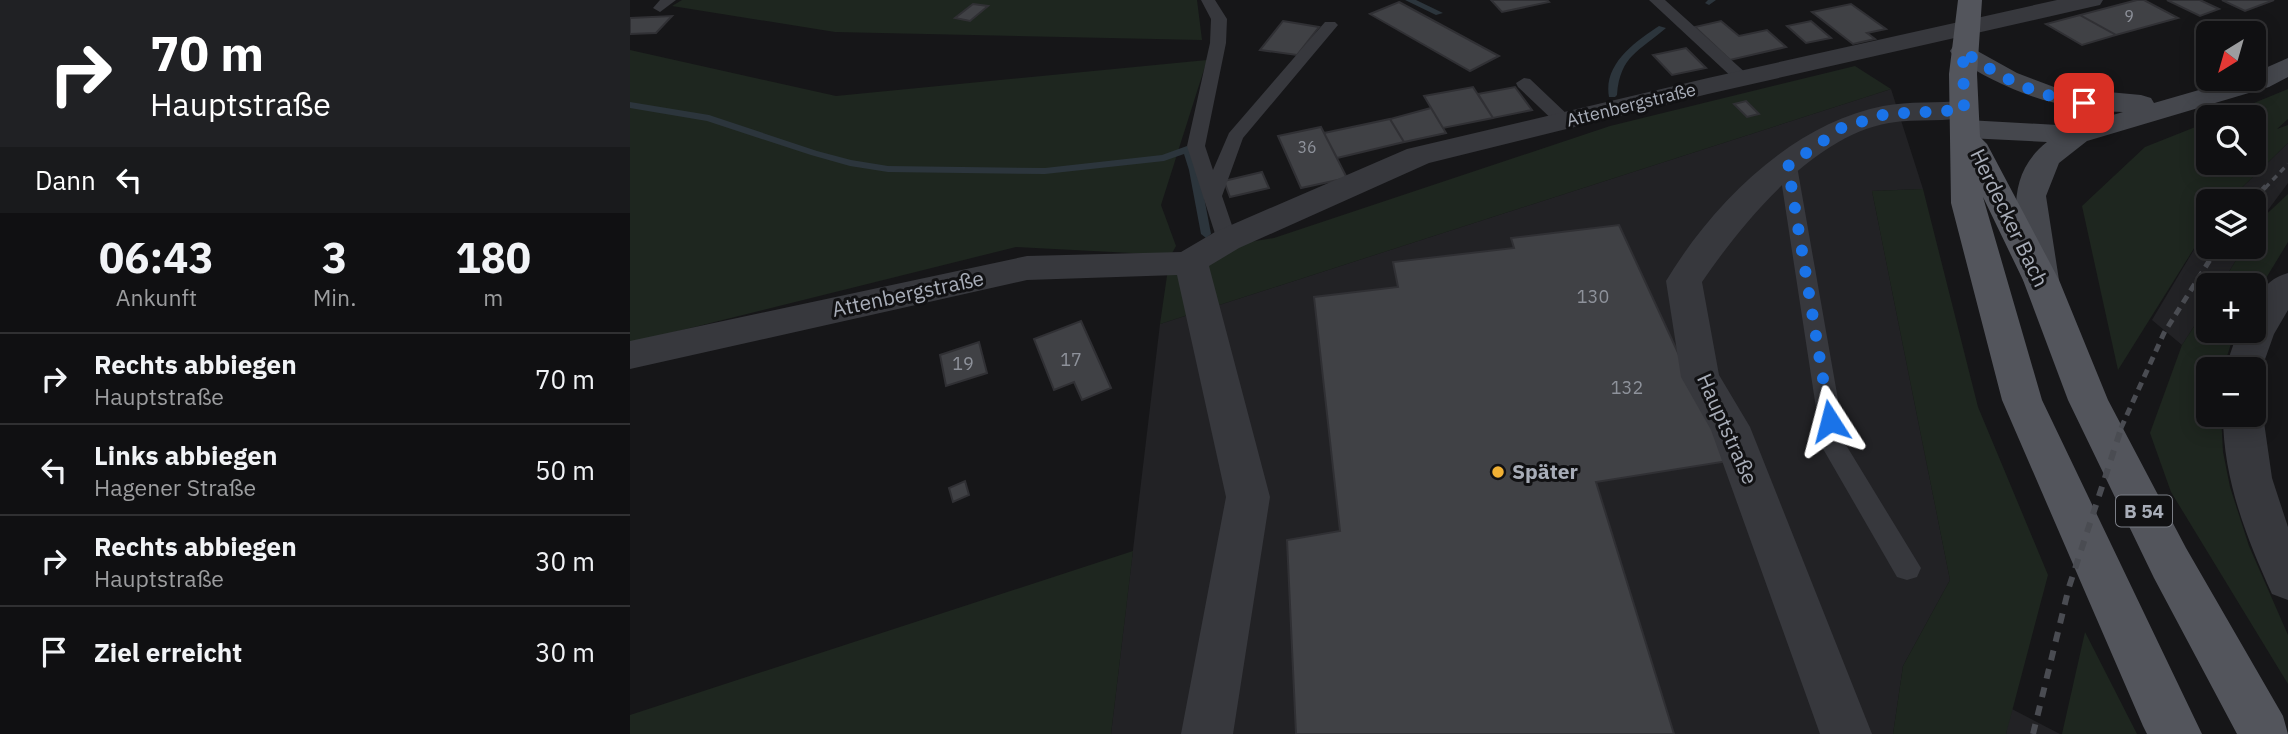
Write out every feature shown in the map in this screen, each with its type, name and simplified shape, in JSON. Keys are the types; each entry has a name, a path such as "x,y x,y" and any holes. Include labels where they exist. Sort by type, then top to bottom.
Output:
{"main road":[{"name":"B 54","path":"1966,119 1963,51 1969,6"},
{"name":"Herdecker Bach","path":"1966,119 1978,160 2041,280 2088,400 2170,563 2265,734"},
{"name":"Herdecker Bach","path":"1966,119 1967,203 2022,400 2161,708 2176,734"}],"street":[{"name":"Attenbergstraße","path":"630,355 1027,268 1190,263 1227,240 1418,156 1742,78 2091,0"},
{"name":"Hauptstraße","path":"1963,51 1995,74 2040,95 2084,103 2189,102"},
{"name":"Hauptstraße","path":"2041,280 2030,196 2045,159 2076,135 2259,80 2288,66"},
{"name":"Hauptstraße","path":"1846,734 1730,427 1700,377 1684,281 1723,227 1770,177 1795,162 1966,119 2141,104"},
{"name":"Hauptstraße","path":"1966,119 2076,135"},
{"path":"1190,263 1248,498 1206,734"},
{"path":"2246,357 2249,342 2256,328 2288,285"},
{"path":"2244,427 2248,460 2259,503 2288,579"}],"lane":[{"path":"1208,0 1219,19 1218,43 1196,146 1227,240"},
{"path":"1656,0 1742,78"},
{"path":"1212,198 1235,137 1330,25"},
{"path":"1524,83 1564,121"},
{"path":"1795,162 1834,447 1907,568"}],"shaded area":[{"path":"682,0 1197,0 1202,40 835,32 672,6"},
{"path":"630,50 836,96 1207,60 1161,205 1176,246 1171,255 1274,238 1610,126 1855,66 1891,89 1160,324 1170,255 1016,247 630,343"},
{"path":"1891,89 1923,189 1872,191 1950,580 1903,666 1893,734 1111,734 1160,324"},
{"path":"2288,89 2288,119 2277,129 2288,125 2288,143 2266,164 2266,105 2249,105"},
{"path":"2196,127 2196,175 2255,175 2240,189 2196,189 2196,245 2118,370 2082,206 2145,147"},
{"path":"2288,143 2288,183 2266,213 2266,189 2240,189 2255,175 2266,175 2266,164"},
{"path":"1923,189 1978,407 2048,575 2006,734 1893,734 1903,666 1950,580 1872,191"},
{"path":"2288,194 2288,242 2266,278 2266,273 2228,273 2237,259 2266,259 2266,215"},
{"path":"2196,246 2196,259 2237,259 2228,273 2196,273 2196,323 2182,345 2152,320"},
{"path":"2196,323 2196,343 2231,343 2227,357 2196,357 2196,427 2222,427 2223,452 2230,487 2249,546 2288,635 2288,684 2171,492 2150,433 2182,345"},
{"path":"1133,551 1111,734 630,734 630,715"},
{"path":"2085,632 2137,734 2062,734"},
{"path":"2010,708 2060,734 2006,734"}],"building":[{"path":"1491,0 1547,0 1549,2 1502,12"},
{"path":"2144,0 2178,18 2116,35 2080,15"},
{"path":"2167,0 2200,0 2219,9 2200,16"},
{"path":"2222,0 2274,0 2245,11"},
{"path":"1399,2 1499,56 1470,71 1370,14"},
{"path":"973,4 988,6 970,21 955,18"},
{"path":"1851,4 1886,29 1867,33 1875,39 1853,44 1812,12"},
{"path":"2080,15 2116,35 2082,45 2046,24"},
{"path":"672,16 656,33 630,34 630,18"},
{"path":"1283,21 1319,27 1297,55 1260,50"},
{"path":"1721,21 1739,36 1767,30 1786,47 1730,60 1695,27"},
{"path":"1811,21 1831,38 1806,43 1787,26"},
{"path":"1686,48 1706,68 1672,75 1653,55"},
{"path":"1473,87 1493,118 1443,128 1424,96"},
{"path":"1515,87 1532,110 1493,118 1478,94"},
{"path":"1746,101 1759,114 1747,117 1734,104"},
{"path":"1431,108 1446,133 1404,142 1390,119"},
{"path":"1390,119 1404,142 1337,158 1324,133"},
{"path":"1321,127 1347,178 1301,188 1278,136"},
{"path":"1262,172 1269,188 1230,197 1224,181"},
{"name":"Später","path":"1619,225 1728,461 1596,482 1674,734 1296,734 1287,540 1340,531 1314,297 1398,287 1393,262 1514,248 1511,238"},
{"path":"1081,321 1111,388 1082,400 1074,382 1054,390 1034,339"},
{"path":"979,342 987,373 946,386 940,355"},
{"path":"965,481 969,495 953,502 949,488"}],"waterway":[{"path":"1409,0 1439,13"},
{"name":"Herdecker Bach","path":"1709,3 1712,0"},
{"name":"Herdecker Bach","path":"1612,95 1616,72 1621,63 1634,48 1662,28"},
{"path":"630,105 709,118 814,153 850,163 888,169 1045,171 1164,158 1187,149 1194,170 1206,234"}],"railway":[{"path":"2265,188 2288,164"},
{"path":"2263,189 2266,186"},
{"path":"2121,428 2164,333 2210,259"},
{"path":"2033,734 2069,587 2122,426"}],"place":[{"name":"Später","path":"1498,472"}],"route":[{"path":"1830,421 1788,166 1841,128 1886,114 1964,110 1963,51 2016,85 2040,95 2084,103"}]}
